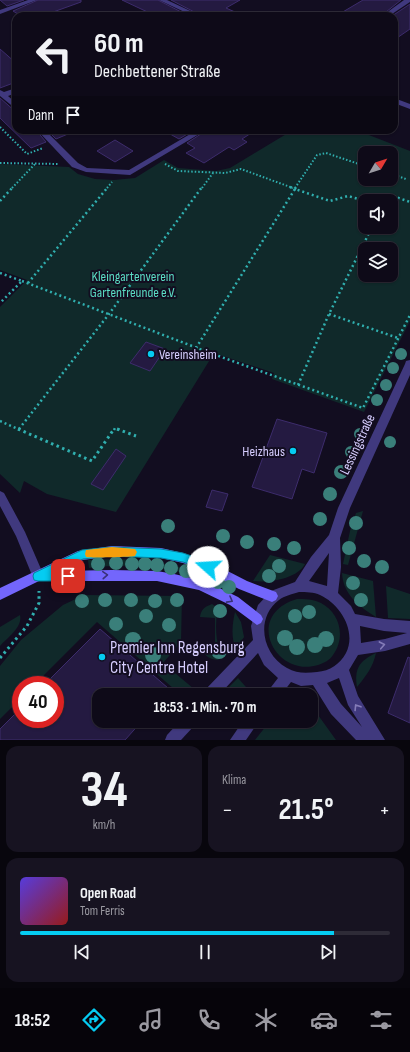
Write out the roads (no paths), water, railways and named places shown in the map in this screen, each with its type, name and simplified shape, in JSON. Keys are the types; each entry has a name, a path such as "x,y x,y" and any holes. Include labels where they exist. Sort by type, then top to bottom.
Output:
{"street":[{"path":"0,12 34,0"},
{"path":"162,0 189,12"},
{"path":"390,12 408,0"},
{"path":"2,93 12,91"},
{"path":"2,93 12,103"},
{"path":"398,102 410,107"},
{"path":"44,134 76,165 86,170 121,173 130,173 196,134"},
{"name":"Lessingstraße","path":"332,596 335,567 334,538 344,508 410,364"},
{"path":"0,496 15,520 28,548 38,576"},
{"name":"Lessingstraße","path":"299,586 315,561 334,538"},
{"path":"0,594 82,555 112,551 161,553 183,558 208,567 244,585 272,596"},
{"path":"38,576 84,577 112,575 157,576 174,579 206,587 234,601 257,619"},
{"path":"299,586 322,590 332,596 344,606 352,619 356,634 354,650 349,660 342,668 331,676 317,680 302,680 288,676 275,668 265,657 257,635 257,619 263,607 272,596 288,588 299,586"},
{"path":"352,619 384,625 410,627"},
{"path":"354,650 384,645 410,638"},
{"path":"216,688 259,644"},
{"path":"342,668 353,700 378,740"},
{"path":"278,688 288,676"},
{"path":"317,680 336,709 365,740"},
{"path":"172,740 183,728"},
{"path":"237,740 246,728"}],"place":[{"name":"Vereinsheim","path":"151,354"},
{"name":"Heizhaus","path":"293,451"},
{"name":"Premier Inn Regensburg City Centre Hotel","path":"102,657"}],"park label":[{"name":"Kleingartenverein Gartenfreunde e.V.","path":"133,284"}]}
